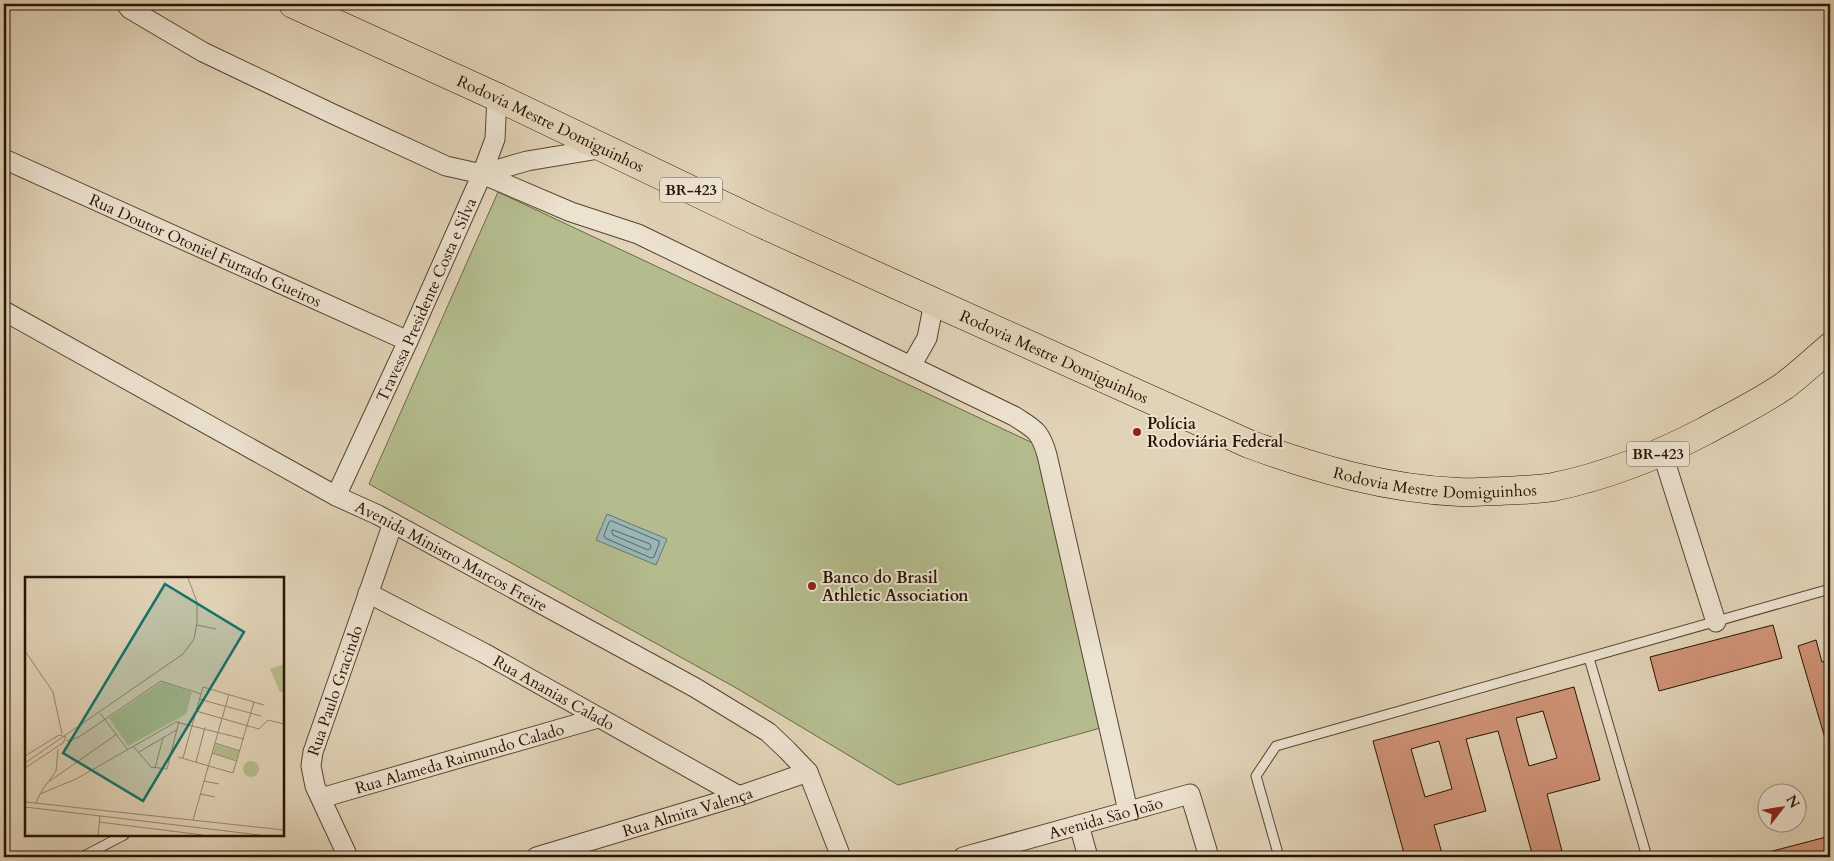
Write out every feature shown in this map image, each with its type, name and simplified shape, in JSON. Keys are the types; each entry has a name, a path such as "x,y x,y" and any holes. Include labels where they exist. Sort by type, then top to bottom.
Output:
{"main road":[{"name":"Rodovia Mestre Domiguinhos","path":"300,6 934,302 1250,444 1301,463 1358,478 1459,492 1553,487 1639,462 1662,452 1743,411 1774,392 1794,378 1830,347"}],"street":[{"path":"126,4 130,9 203,52 446,166 482,174 571,212 638,234 1014,416 1038,432 1051,474 1128,811"},
{"path":"280,4 300,6"},
{"name":"Travessa Presidente Costa e Silva","path":"336,496 408,341 482,174 495,139 497,97"},
{"path":"482,174 527,161 605,148"},
{"name":"Rua Doutor Otoniel Furtado Gueiros","path":"4,159 408,341"},
{"path":"911,366 927,338 934,302"},
{"name":"Avenida Ministro Marcos Freire","path":"4,312 336,496 393,523 702,692 768,732 808,772 841,857"},
{"path":"1662,452 1716,622"},
{"name":"Rua Paulo Gracindo","path":"348,857 315,786 311,766 313,752 393,523"},
{"name":"Rua Ananias Calado","path":"368,593 484,653 739,796"},
{"name":"Rua Alameda Raimundo Calado","path":"321,798 598,718"},
{"name":"Rua Almira Valença","path":"536,857 739,796 808,772"},
{"name":"Avenida São João","path":"966,857 1190,794 1208,857"},
{"path":"1079,825 1088,857"}],"lane":[{"path":"1279,857 1256,776 1276,746 1830,589"},
{"path":"1589,658 1647,857"},
{"path":"82,857 122,836"}],"green space":[{"name":"Banco do Brasil Athletic Association","path":"498,192 1035,444 1104,727 898,785 738,689 369,484"}],"water":[{"path":"607,514 667,539 656,565 596,540"}],"building":[{"path":"1773,625 1782,658 1659,691 1650,657"},
{"path":"1816,640 1822,662 1830,659 1830,744 1827,745 1798,646"},
{"path":"1574,687 1600,780 1547,794 1563,855 1557,857 1533,857 1498,731 1466,739 1486,811 1434,825 1443,857 1405,857 1373,741","holes":["1543,711 1557,758 1529,766 1516,718","1439,741 1452,789 1425,797 1411,749"]},
{"path":"1830,836 1830,857 1766,857 1765,853"}],"place":[{"name":"Polícia Rodoviária Federal","path":"1137,432"},
{"name":"Banco do Brasil Athletic Association","path":"812,586"}]}
